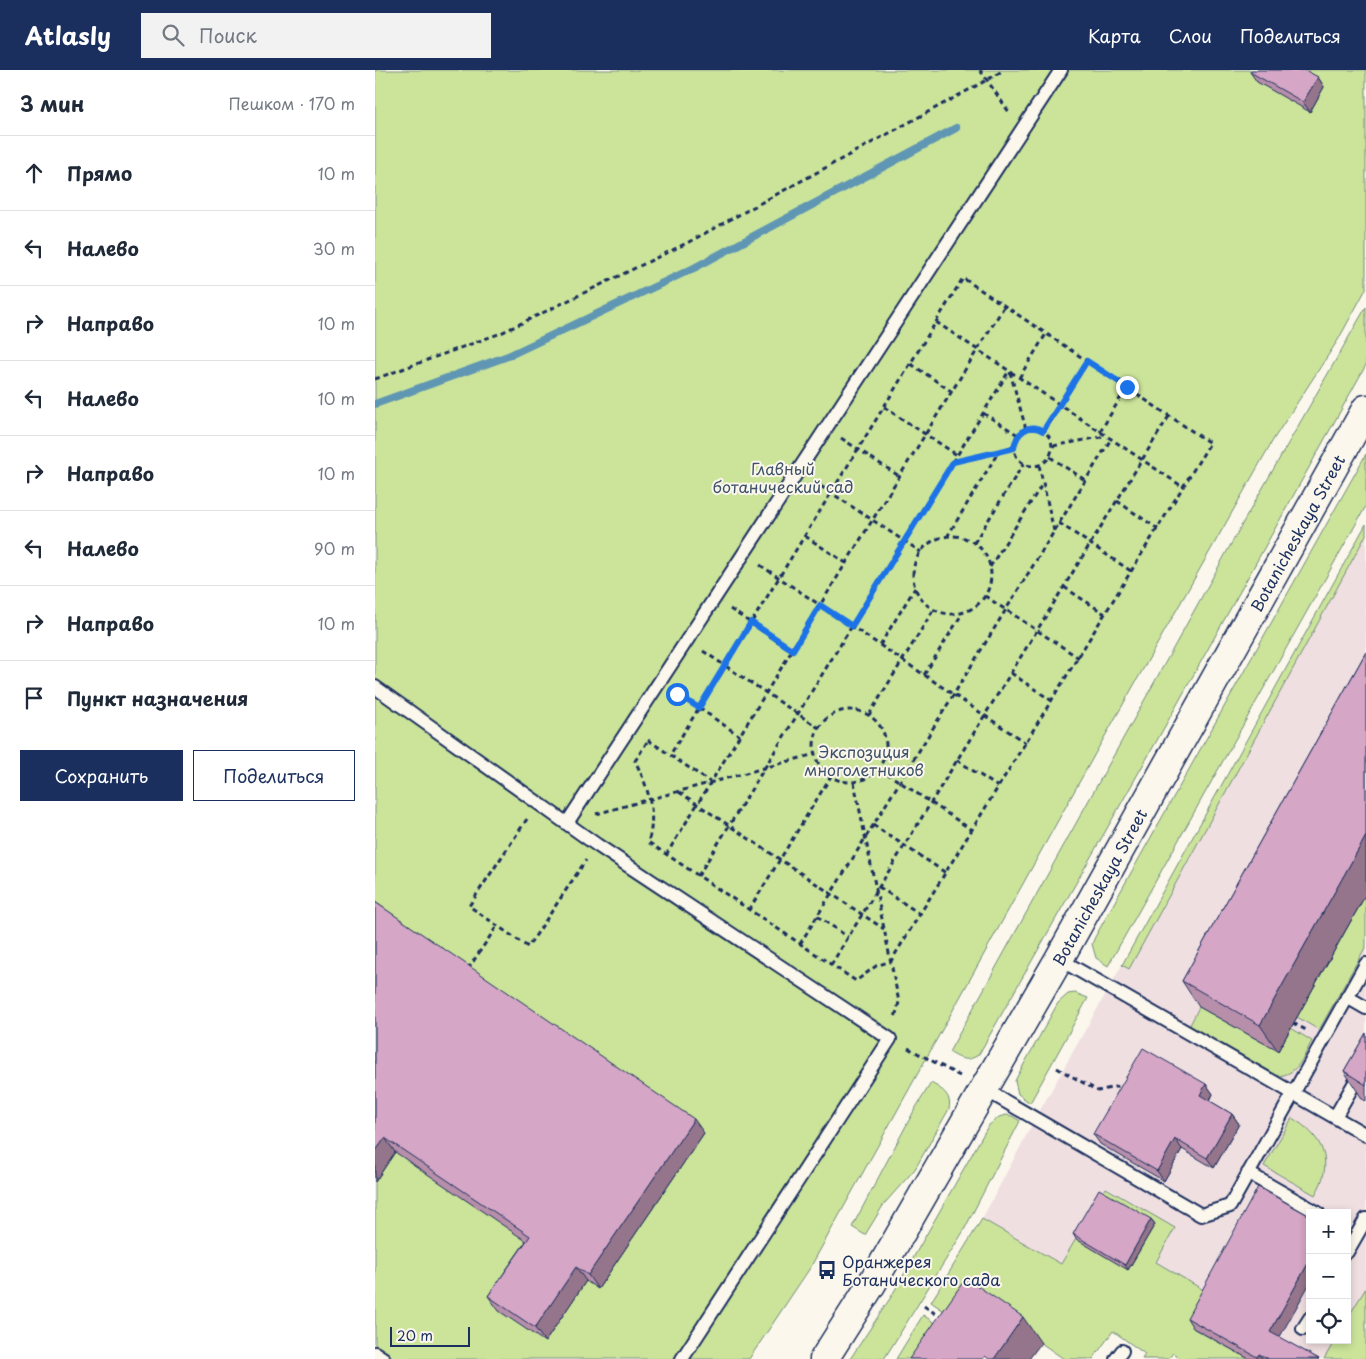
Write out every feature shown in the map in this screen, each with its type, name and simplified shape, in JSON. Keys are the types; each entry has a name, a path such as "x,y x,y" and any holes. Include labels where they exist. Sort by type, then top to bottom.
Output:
{"main road":[{"name":"Botanicheskaya Street","path":"824,1359 871,1285 1059,959 1366,409"}],"lane":[{"path":"567,823 1061,70"},
{"path":"375,686 597,845 890,1039 682,1359"},
{"path":"1059,959 1366,1135"},
{"path":"984,1089 1201,1215 1230,1206 1366,964"},
{"path":"1347,997 1366,1008"},
{"path":"1335,1117 1366,1063"},
{"path":"1248,1173 1312,1209"},
{"path":"1352,1232 1366,1219"},
{"path":"375,1353 384,1359"}],"path":[{"path":"980,70 1021,129"},
{"path":"375,379 501,333 669,252 1004,70"},
{"path":"635,761 649,799 652,821 648,842 856,981 875,966 891,961 1211,443 963,278 670,755"},
{"path":"666,855 1005,305"},
{"path":"936,322 1183,488"},
{"path":"1019,378 1046,334"},
{"path":"1043,431 1087,361"},
{"path":"911,364 951,391"},
{"path":"698,876 1010,372"},
{"path":"1010,372 1026,429"},
{"path":"1100,432 1127,387"},
{"path":"884,407 957,455"},
{"path":"983,413 1018,435"},
{"path":"831,965 1169,416"},
{"path":"1034,427 1043,431 1049,436 1053,446 1049,457 1039,465 1033,466 1023,463 1018,458 1014,448 1018,435 1026,429 1034,427"},
{"path":"1053,446 1106,436"},
{"path":"840,437 899,476"},
{"path":"800,944 1111,439"},
{"path":"953,462 1014,448"},
{"path":"946,537 999,451"},
{"path":"1049,457 1085,480"},
{"path":"974,544 1023,463"},
{"path":"1039,465 1054,531"},
{"path":"813,480 921,552"},
{"path":"990,568 1043,482"},
{"path":"1117,501 1158,529"},
{"path":"1059,523 1131,571"},
{"path":"805,535 846,563"},
{"path":"946,537 965,538 974,544 984,553 990,568 989,588 985,596 975,607 962,613 952,614 933,609 920,598 915,588 913,575 915,562 921,552 930,543 946,537"},
{"path":"757,563 1026,742"},
{"path":"1064,586 1105,614"},
{"path":"880,645 915,588"},
{"path":"985,596 1079,658"},
{"path":"729,608 793,650"},
{"path":"869,715 933,609"},
{"path":"924,675 962,613"},
{"path":"703,650 819,728"},
{"path":"1011,673 1052,701"},
{"path":"677,694 740,736"},
{"path":"854,710 869,715 880,725 885,739 885,754 879,768 867,778 854,782 838,780 820,767 815,754 815,738 819,728 826,719 839,711 854,710"},
{"path":"648,740 711,783"},
{"path":"567,823 815,754"},
{"path":"957,760 999,787"},
{"path":"879,768 972,830"},
{"path":"749,910 831,776"},
{"path":"854,782 878,889 899,1002"},
{"path":"679,792 885,929"},
{"path":"538,803 469,906 497,926 528,947 597,845"},
{"path":"873,824 946,873"},
{"path":"878,889 920,914"},
{"path":"817,916 848,937"},
{"path":"467,971 497,926"},
{"path":"890,1039 984,1089"},
{"path":"1057,1068 1098,1091 1123,1085 1127,1087"},
{"path":"924,1306 947,1322"}],"shaded area":[{"path":"1366,535 1366,1359 1218,1359 1061,1264 982,1219 1035,1119 1122,965 1129,968"}],"green space":[{"name":"Главный ботанический сад","path":"375,70 1366,70 1366,289 1338,340 1273,440 1096,752 810,1268 749,1359 375,1359"},
{"path":"1366,307 1366,365 1164,728 979,1054 968,1059 960,1058 949,1052 1245,519"},
{"path":"1366,454 1366,506 1108,966 1096,958 1092,944 1095,937"},
{"path":"1366,524 1366,535 1129,969 1122,965"},
{"path":"1366,894 1366,946 1319,1030 1297,1017"},
{"path":"1075,993 1088,998 1030,1103 1018,1094 1015,1081 1058,1003 1068,994"},
{"path":"1199,1007 1278,1051 1291,1028 1312,1041 1303,1059 1295,1069 1284,1075 1277,1076 1189,1027"},
{"path":"931,1083 948,1096 949,1109 915,1169 884,1204 865,1235 852,1227 915,1109"},
{"path":"1006,1115 1020,1121 963,1232 884,1359 850,1359 891,1297 988,1126 999,1117"},
{"path":"1292,1118 1311,1133 1323,1151 1325,1161 1324,1172 1315,1195 1264,1166"},
{"path":"1106,1188 1175,1228 1156,1262 1212,1295 1194,1329 1249,1359 1181,1359 1173,1353 1168,1359 1142,1359 1145,1354 1113,1331 1093,1359 1064,1359 1041,1343 967,1327 931,1302 982,1219 1061,1264"},
{"path":"1366,1288 1366,1359 1324,1359 1333,1344 1351,1344 1351,1312"},
{"path":"923,1315 959,1339 945,1359 896,1359"}],"building":[{"path":"1251,70 1305,70 1318,77 1303,102 1250,72"},
{"path":"1366,652 1366,836 1260,1025 1182,981"},
{"path":"375,902 694,1119 588,1275 576,1267 535,1328 488,1296 530,1236 385,1138 375,1152"},
{"path":"1366,1033 1366,1085 1344,1071"},
{"path":"1143,1048 1206,1084 1200,1095 1232,1114 1207,1158 1175,1139 1157,1171 1093,1134"},
{"path":"1258,1187 1306,1214 1306,1267 1270,1332 1319,1359 1269,1359 1259,1354 1257,1357 1187,1318"},
{"path":"1099,1189 1151,1219 1125,1265 1073,1234"},
{"path":"966,1278 1023,1317 994,1359 989,1359 985,1356 983,1359 909,1359"}],"waterway":[{"path":"375,404 508,356 694,268 956,128"}],"place":[{"name":"Оранжерея Ботанического сада","path":"827,1270"}],"route":[{"path":"677,694 699,708 751,622 793,650 820,605 852,626 953,462 1014,448 1018,435 1028,428 1040,428 1043,431 1087,361 1127,387"}],"park label":[{"name":"Экспозиция многолетников","path":"864,760"}]}
